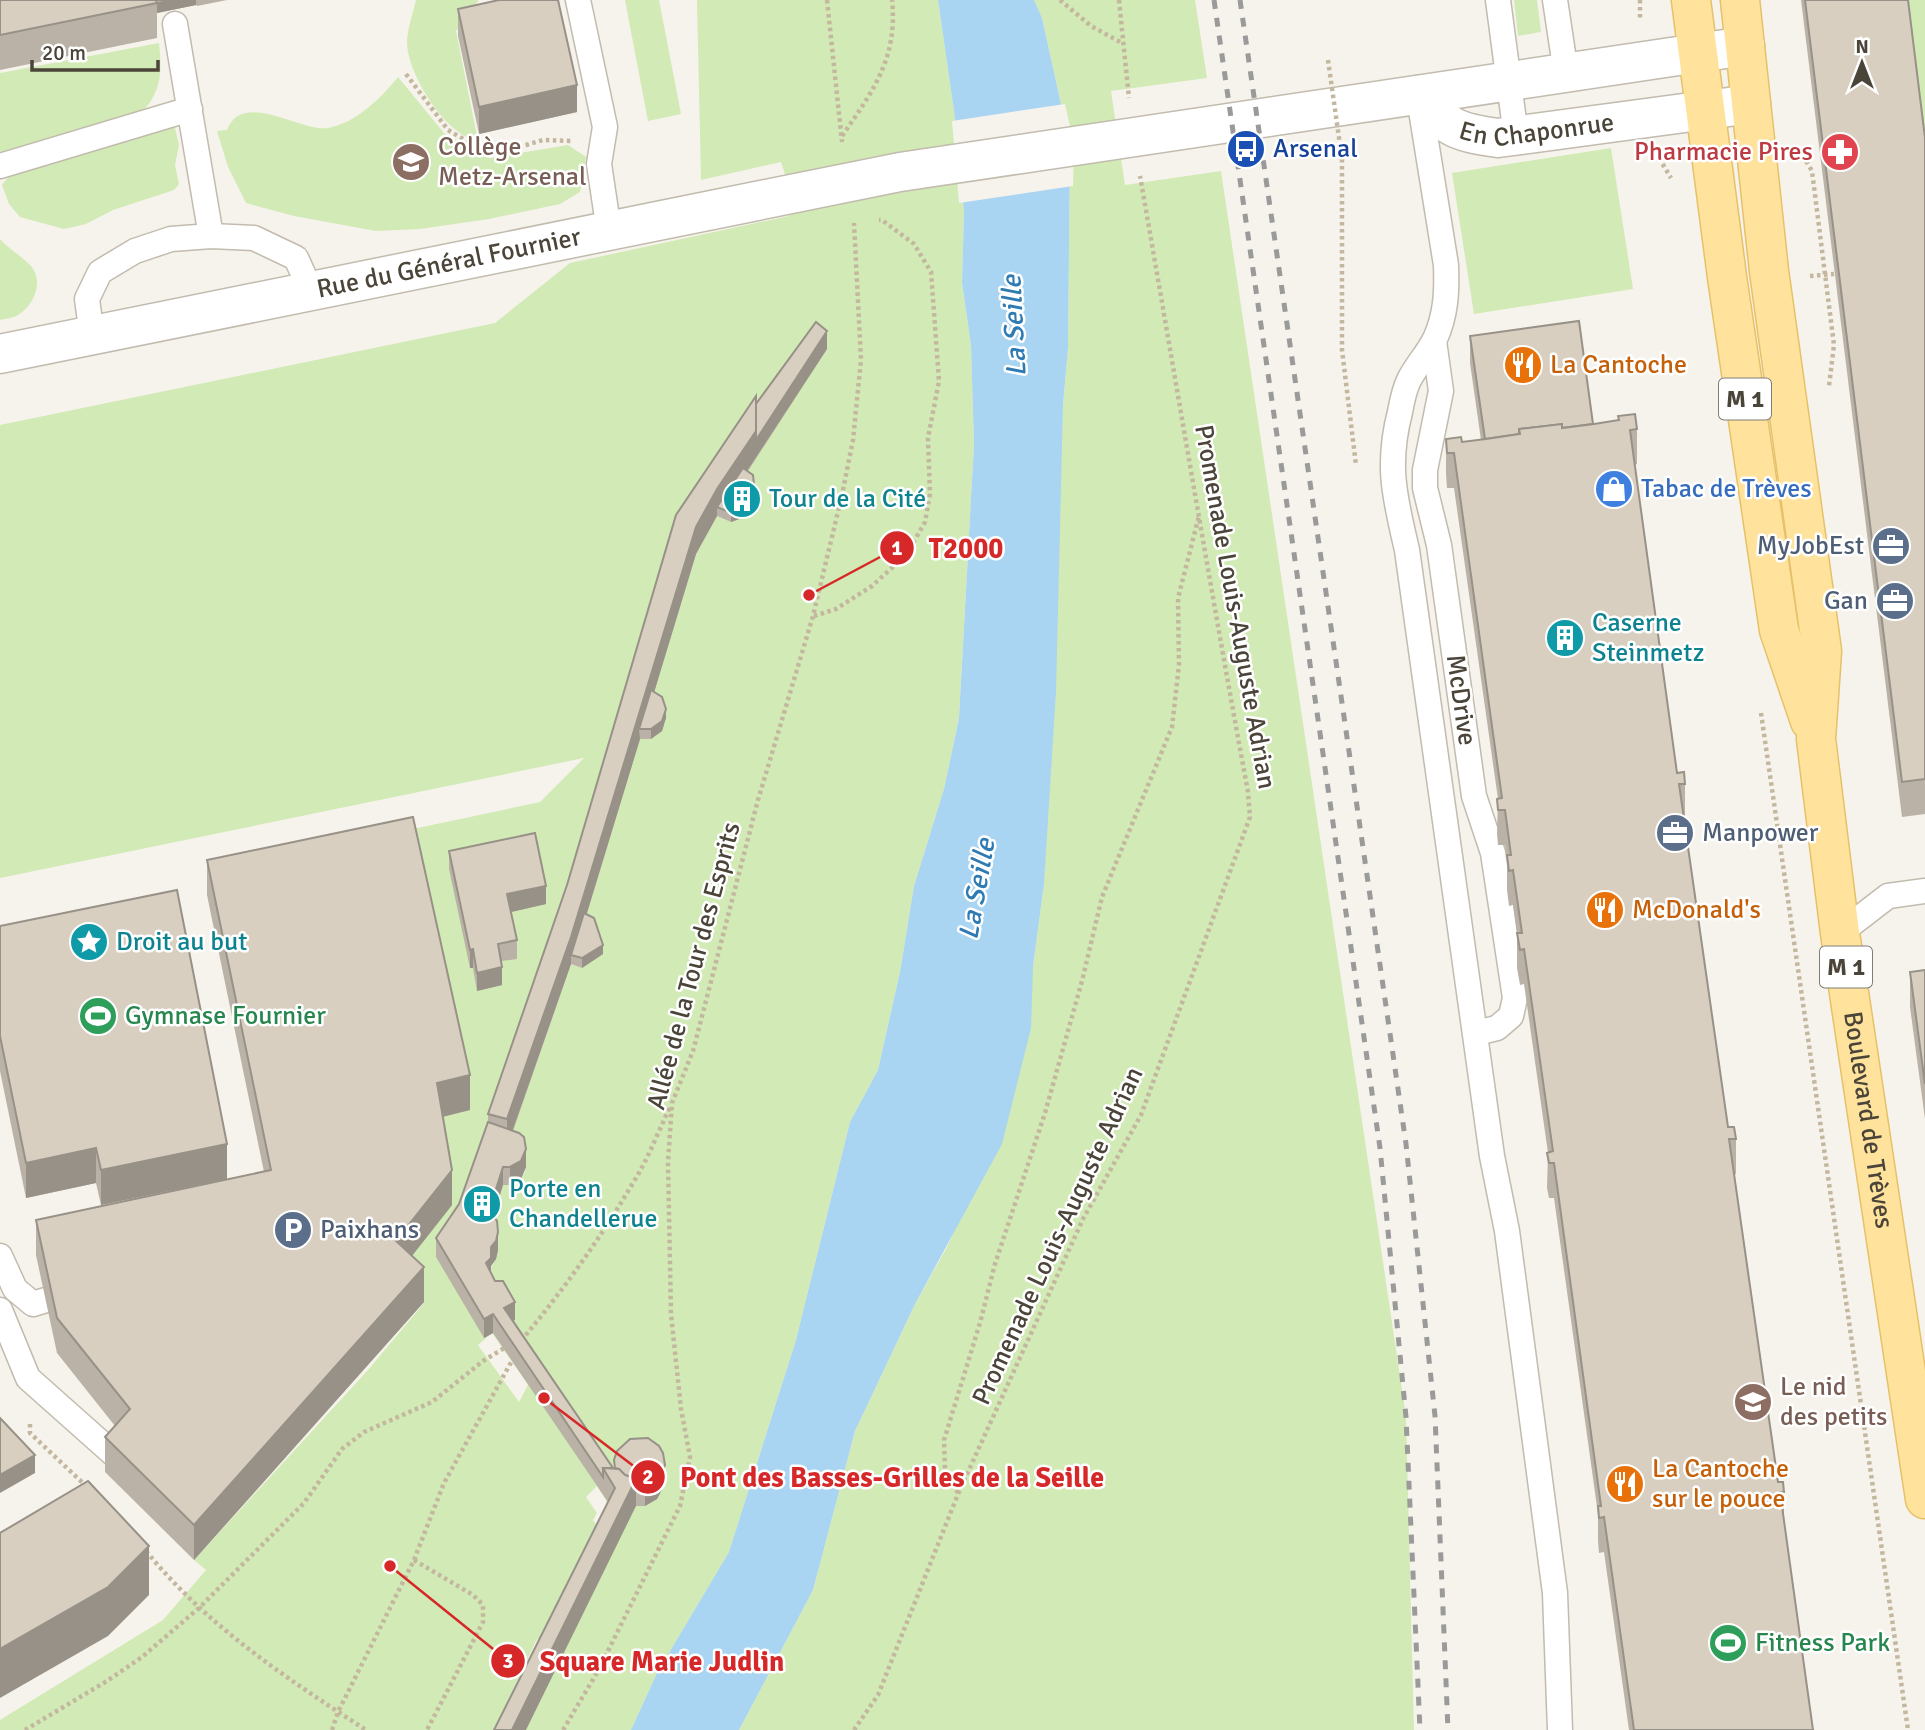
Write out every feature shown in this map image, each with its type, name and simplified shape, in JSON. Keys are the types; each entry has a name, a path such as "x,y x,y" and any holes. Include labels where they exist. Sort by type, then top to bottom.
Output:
{"main road":[{"name":"Boulevard de Trèves","path":"1691,0 1728,290 1779,630 1816,738"},
{"name":"Boulevard de Trèves","path":"1740,0 1769,271 1822,651 1816,738 1840,933 1925,1499"}],"street":[{"name":"En Chaponrue","path":"1126,138 1745,46"},
{"name":"En Chaponrue","path":"1418,95 1441,120 1464,133 1498,138 1751,104"},
{"name":"Rue du Général Fournier","path":"0,354 900,172 1126,138"}],"lane":[{"path":"578,0 605,127 599,163 608,231"},
{"path":"1497,0 1516,136"},
{"path":"1555,0 1566,73"},
{"path":"175,24 211,236"},
{"path":"1418,95 1433,178 1447,294 1444,313 1434,341 1422,355 1407,383 1394,433 1392,478 1407,550 1492,1156 1509,1245 1555,1593 1560,1730"},
{"path":"0,166 190,109"},
{"path":"1433,178 1436,163 1464,133"},
{"path":"92,336 87,299 100,272 135,251 171,239 211,236 254,238 296,258 311,292"},
{"name":"McDrive","path":"1434,341 1441,391 1425,470 1425,488 1439,545 1474,796 1493,853 1515,998 1511,1016 1497,1028 1475,1033"},
{"path":"1840,933 1888,896 1925,891"},
{"path":"0,1256 15,1289 33,1304 46,1300"},
{"path":"0,1310 28,1378 118,1458"}],"path":[{"path":"827,0 841,137 887,62 894,34 892,0"},
{"path":"1060,0 1091,26 1122,43"},
{"name":"Promenade Louis-Auguste Adrian","path":"854,1730 878,1695 958,1494 1083,1219 1141,1115 1250,817 1248,792 1199,514 1126,138 1119,0"},
{"path":"1328,60 1342,159 1342,350 1359,478"},
{"path":"405,74 448,130 480,149 503,152 542,140 603,140"},
{"path":"1641,120 1674,181"},
{"path":"1793,140 1812,171 1834,345 1828,393"},
{"path":"813,616 836,609 872,586 907,554 925,522 931,469 928,438 939,381 931,272 914,244 882,220"},
{"name":"Allée de la Tour des Esprits","path":"563,1730 598,1671 680,1506 690,1457 681,1409 671,1314 668,1162 672,1103 692,1051 761,788 829,556 853,440 861,360 855,225"},
{"path":"1806,276 1834,274"},
{"path":"958,1494 945,1470 944,1440 995,1264 1045,1113 1102,897 1172,727 1179,666 1178,598 1199,514"},
{"path":"1759,700 1908,1730"},
{"path":"332,1730 338,1712 414,1560 444,1483 525,1336 601,1236 641,1169 672,1103"},
{"path":"25,1730 142,1657 199,1608 304,1503 342,1449 363,1432 432,1402 483,1361 525,1336"},
{"path":"28,1378 30,1433 88,1488"},
{"path":"141,1545 165,1574 233,1638 366,1730"},
{"path":"414,1560 473,1595 483,1605 483,1622 427,1730"}],"green space":[{"path":"416,0 479,0 456,31 478,141 466,137 454,128 421,87 407,43"},
{"path":"625,0 659,0 681,114 648,121"},
{"path":"697,0 938,0 954,111 964,212 962,283 971,345 974,444 959,717 944,789 914,886 900,972 878,1070 850,1122 796,1340 729,1552 657,1673 631,1730 508,1730 615,1515 597,1486 586,1497 597,1513 593,1520 598,1527 537,1639 494,1730 0,1730 0,1720 163,1620 206,1570 194,1560 368,1370 424,1303 396,1276 437,1118 470,1110 413,829 540,802 584,758 0,878 0,425 495,323 570,263 789,216 791,193 781,162 701,180","holes":["753,485 731,522 717,516 696,554 651,699 666,718 665,723 653,737 639,739 584,923 582,968 571,964 507,1146 526,1167 519,1181 503,1185 489,1229 497,1243 497,1249 486,1281 515,1320 484,1337 459,1222 676,542","492,1333 528,1385 519,1402 478,1345"]},
{"path":"1034,0 1195,0 1207,78 1111,91 1125,185 1221,171 1406,1417 1414,1730 739,1730 813,1590 855,1431 915,1304 947,1247 969,1200 1033,966 1044,884 1063,405 1068,348 1070,145 1042,18"},
{"path":"1514,0 1537,0 1541,32 1518,36"},
{"path":"1903,0 1925,0 1925,173"},
{"path":"159,43 159,79 154,95 143,111 0,156 0,73"},
{"path":"398,77 444,133 490,158 568,145 586,157 580,192 560,204 489,219 420,229 376,231 294,216 246,203 228,167 217,131 227,130 235,118 245,113 258,112 317,128 328,128 358,115"},
{"path":"165,121 175,128 179,145 175,165 179,184 174,190 113,210 86,224 64,229 20,217 9,204 2,185 13,171"},
{"path":"1611,148 1633,289 1474,314 1452,173"},
{"path":"0,239 30,265 37,278 37,285 32,300 22,312 0,320"}],"water":[{"name":"La Seille","path":"938,0 1034,0 1042,18 1070,145 1068,348 1063,405 1056,691 1044,884 1033,966 1031,1028 1002,1144 915,1304 855,1431 813,1590 739,1730 631,1730 657,1673 729,1552 796,1340 850,1122 878,1070 900,972 914,886 944,789 959,718 974,444 971,345 962,283 964,212 954,111"}],"pier":[{"path":"1065,104 1074,144 1073,186 959,203 952,121"}],"building":[{"path":"0,0 156,0 157,3 0,35"},
{"path":"499,0 558,0 577,85 479,107 458,9"},
{"path":"1805,0 1908,0 1925,138 1925,779 1902,782"},
{"path":"1579,321 1593,424 1519,429 1519,434 1485,439 1470,336"},
{"path":"816,322 827,331 756,440 756,404"},
{"path":"756,396 756,431 717,489 696,527 571,937 507,1119 488,1114 567,885 676,515"},
{"path":"1635,414 1637,429 1630,430 1677,773 1684,772 1685,784 1679,784 1728,1127 1734,1127 1736,1139 1729,1139 1778,1482 1783,1482 1784,1492 1780,1492 1813,1730 1634,1730 1604,1517 1599,1518 1598,1506 1601,1506 1554,1163 1549,1163 1547,1153 1553,1151 1524,949 1520,950 1517,933 1522,933 1513,870 1509,871 1507,855 1511,855 1505,810 1498,810 1497,799 1502,798 1454,453 1447,453 1446,439 1461,437 1462,442 1486,439 1520,434 1519,429 1562,424 1562,428 1594,424"},
{"name":"Tour de la Cité","path":"743,468 753,475 756,504 731,513 717,507"},
{"path":"651,690 662,697 666,709 662,721 651,729 639,729"},
{"name":"Paixhans","path":"413,817 470,1075 437,1083 452,1170 396,1241 424,1267 194,1525 105,1437 130,1409 57,1318 36,1220 271,1170 207,860"},
{"path":"535,833 546,886 507,894 517,940 498,944 502,967 477,973 449,851"},
{"name":"Gymnase Fournier","path":"177,890 227,1144 101,1170 96,1148 26,1163 0,1036 0,926"},
{"path":"584,913 594,918 603,945 582,958 571,955"},
{"path":"1925,970 1925,1084 1910,972"},
{"path":"488,1122 519,1133 524,1137 526,1149 521,1161 510,1167 503,1167 489,1211 497,1221 498,1232 491,1247 491,1258 486,1263 495,1281 503,1281 515,1302 504,1308 613,1468 603,1468 603,1477 493,1314 484,1319 436,1238 459,1204"},
{"path":"0,1418 35,1455 0,1475"},
{"path":"648,1438 659,1446 665,1465 657,1481 645,1488 636,1488 636,1479 615,1468 614,1460 617,1451 630,1439"},
{"path":"603,1468 619,1469 625,1475 636,1479 512,1730 494,1730 615,1488"},
{"path":"88,1481 149,1546 108,1587 0,1649 0,1533"}],"railway":[{"path":"1214,0 1380,1148 1406,1417 1420,1730"},
{"path":"1240,0 1406,1144 1435,1416 1448,1730"}],"place":[{"name":"Arsenal","path":"1246,149"},
{"name":"Pharmacie Pires","path":"1840,152"},
{"name":"Collège Metz-Arsenal","path":"411,162"},
{"name":"La Cantoche","path":"1523,365"},
{"name":"Tabac de Trèves","path":"1614,489"},
{"name":"Tour de la Cité","path":"742,499"},
{"name":"MyJobEst","path":"1891,546"},
{"name":"T2000","path":"809,595"},
{"name":"Gan","path":"1895,601"},
{"name":"Caserne Steinmetz","path":"1565,638"},
{"name":"Manpower","path":"1675,833"},
{"name":"McDonald's","path":"1605,910"},
{"name":"Droit au but","path":"89,942"},
{"name":"Gymnase Fournier","path":"98,1016"},
{"name":"Porte en Chandellerue","path":"482,1204"},
{"name":"Paixhans","path":"293,1230"},
{"name":"Pont des Basses-Grilles de la Seille","path":"544,1398"},
{"name":"Le nid des petits","path":"1753,1402"},
{"name":"La Cantoche sur le pouce","path":"1625,1484"},
{"name":"Square Marie Judlin","path":"390,1566"},
{"name":"Fitness Park","path":"1728,1643"}]}
